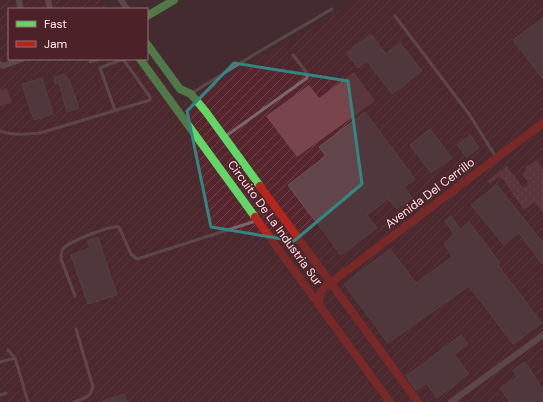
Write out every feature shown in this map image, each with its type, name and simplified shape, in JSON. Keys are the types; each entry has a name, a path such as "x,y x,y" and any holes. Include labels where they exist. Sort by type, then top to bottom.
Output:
{"main road":[{"path":"148,15 174,0"},
{"name":"Circuito De La Industria Sur","path":"148,45 180,89 191,94 418,402"},
{"name":"Circuito De La Industria Sur","path":"141,60 390,402"},
{"name":"Avenida Del Cerrillo","path":"319,305 320,293 331,282 543,123"}],"street":[{"path":"0,64 3,66 19,60"},
{"path":"451,402 543,335"}],"lane":[{"path":"191,94 255,54 332,9"},
{"path":"395,16 469,114 496,157"},
{"path":"224,138 307,78 307,73 293,55"},
{"path":"90,62 97,60"},
{"path":"115,110 100,68 120,60"},
{"path":"0,131 5,133 23,134 40,133 150,100 150,97 124,60"},
{"path":"75,296 61,255 65,247 99,230 115,226 119,227 131,254 135,258 141,258 258,220"},
{"path":"74,402 88,397 91,394 93,387 76,329"},
{"path":"8,350 15,358 28,402"},
{"path":"0,362 15,358"},
{"path":"0,395 6,393"}],"highlighted area":[{"path":"234,63 348,81 362,184 294,241 211,227 187,111"}],"shaded area":[{"path":"0,0 102,0 108,8 8,8 8,60 148,60 181,105 357,0 543,0 543,402 0,402"},
{"path":"354,72 375,101 297,157 266,116 309,85 319,98"},
{"path":"7,88 12,103 0,106 0,90"},
{"path":"536,160 543,169 543,214 535,202 524,210 502,178 498,177 490,184 487,181 507,166 523,188 529,184 522,174 526,167"}],"building":[{"path":"543,18 543,79 513,40"},
{"path":"371,34 386,54 400,43 422,71 392,94 367,61 358,68 346,53"},
{"path":"65,74 67,79 69,79 79,108 67,112 59,83 55,83 54,81 55,77"},
{"path":"42,78 53,114 34,120 22,84"},
{"path":"365,112 415,179 404,187 412,198 397,209 388,199 367,215 377,228 341,255 288,185 326,156 319,147"},
{"path":"430,129 452,158 431,173 410,145"},
{"path":"470,135 479,148 466,157 457,145"},
{"path":"497,185 543,243 543,265 519,233 504,245 471,205"},
{"path":"451,216 460,229 469,222 500,263 498,265 542,323 513,344 469,286 388,343 344,284 390,249 416,283 452,257 444,243 454,234 445,221"},
{"path":"98,237 117,295 88,304 71,255 90,248 87,241"},
{"path":"461,335 468,344 454,354 469,374 437,398 426,383 416,390 406,376"},
{"path":"525,362 543,390 543,402 510,402 500,388 517,377 513,370"},
{"path":"124,394 127,402 103,402 103,401"}],"traffic: fast":[{"path":"148,15 174,0"},
{"path":"148,45 180,89 191,94 206,112 260,186"},
{"path":"141,60 255,217"}],"traffic: jam":[{"path":"319,305 320,293 325,287 543,123"},
{"path":"260,186 418,402"},
{"path":"255,217 390,402"}]}
